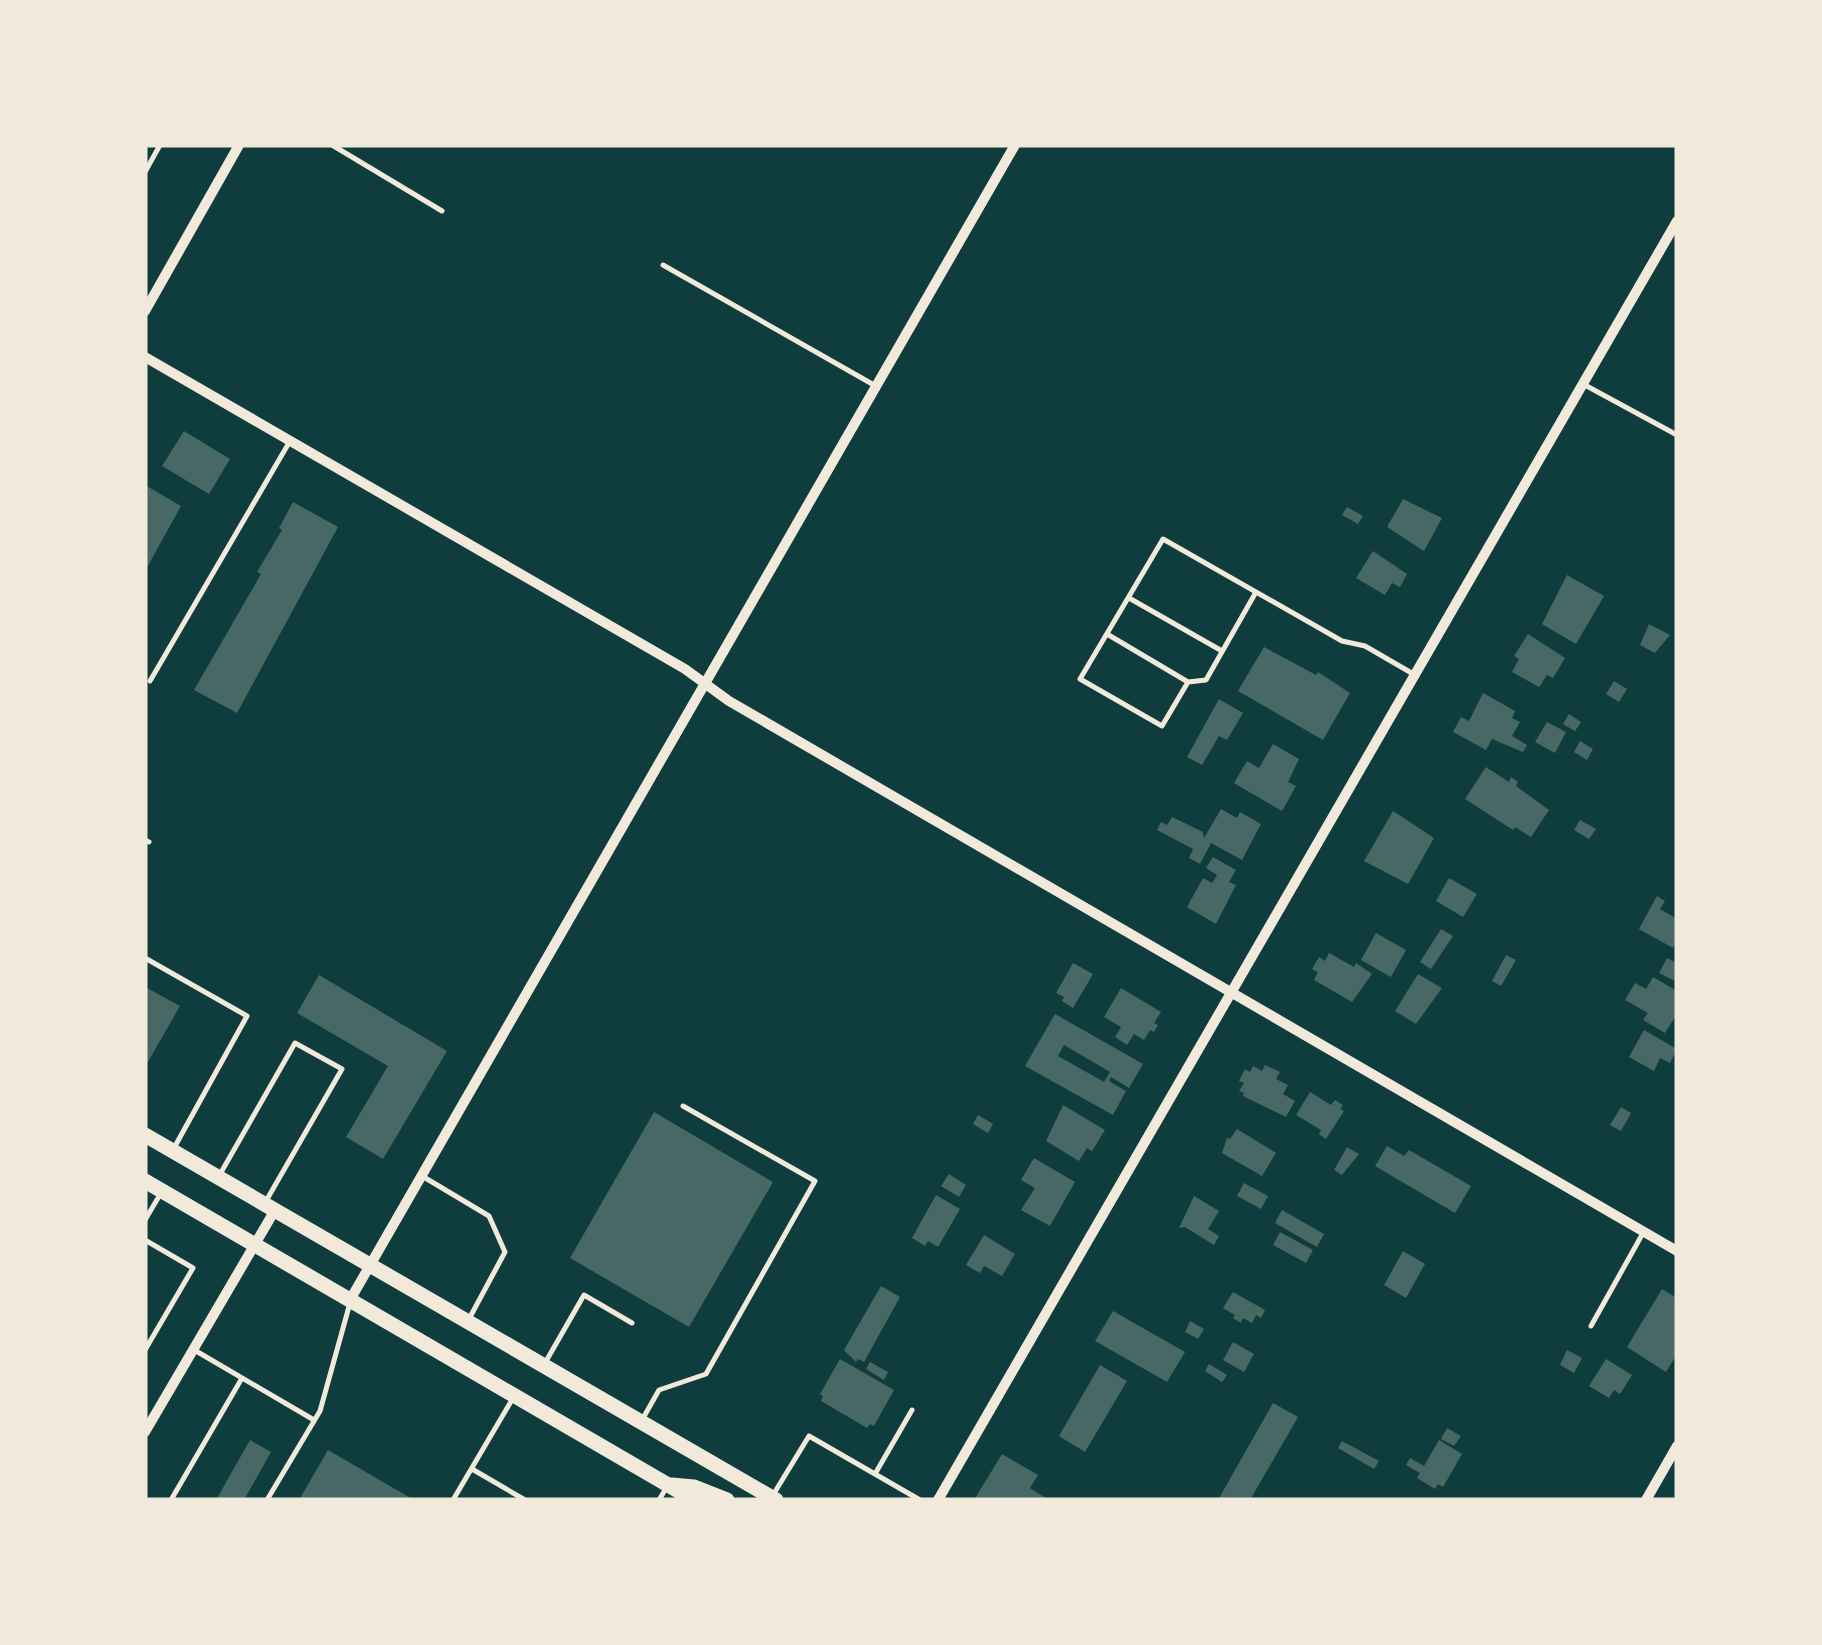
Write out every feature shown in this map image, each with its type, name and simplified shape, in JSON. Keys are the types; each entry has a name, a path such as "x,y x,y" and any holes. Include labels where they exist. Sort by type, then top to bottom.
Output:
{"main road":[{"path":"145,1135 774,1499"},
{"path":"145,1181 515,1396 664,1492 694,1500"},
{"path":"664,1492 694,1486 727,1500"}],"street":[{"path":"145,311 239,145"},
{"path":"350,1300 1015,145"},
{"path":"938,1500 1677,222"},
{"path":"145,357 705,684 728,702 1677,1252"},
{"path":"145,1432 255,1244 270,1207"},
{"path":"1646,1500 1677,1446"}],"lane":[{"path":"145,172 160,145"},
{"path":"332,145 442,211"},
{"path":"663,265 876,386"},
{"path":"1583,384 1677,435"},
{"path":"150,680 290,441"},
{"path":"1188,682 1162,726 1080,679 1164,539 1342,640 1364,646 1415,675"},
{"path":"1107,634 1188,682 1206,680 1256,592"},
{"path":"1129,598 1222,651"},
{"path":"145,958 247,1016 173,1151"},
{"path":"218,1177 295,1043 342,1070 270,1207"},
{"path":"641,1422 659,1390 706,1374 815,1181 684,1106"},
{"path":"422,1176 489,1216 505,1252 468,1322"},
{"path":"145,1220 162,1191"},
{"path":"1591,1326 1644,1232"},
{"path":"145,1240 193,1268 145,1350"},
{"path":"543,1365 584,1295 632,1322"},
{"path":"267,1500 320,1410 350,1300"},
{"path":"193,1350 314,1420"},
{"path":"171,1500 242,1378"},
{"path":"452,1500 515,1396"},
{"path":"874,1474 912,1410"},
{"path":"774,1499 809,1436 920,1500"},
{"path":"472,1468 526,1500"}],"building":[{"path":"184,431 230,459 209,494 162,466"},
{"path":"145,485 181,506 145,571"},
{"path":"1403,499 1442,518 1424,551 1387,527"},
{"path":"293,502 338,527 237,713 194,690 261,574 257,572 282,530 279,528"},
{"path":"1347,507 1363,516 1358,524 1342,515"},
{"path":"1373,551 1407,574 1400,587 1392,583 1385,595 1356,578"},
{"path":"1567,575 1604,596 1576,644 1542,624"},
{"path":"1649,624 1670,635 1655,653 1640,645"},
{"path":"1528,634 1565,658 1553,678 1547,675 1539,687 1512,672 1519,659 1514,656"},
{"path":"1264,647 1316,675 1318,672 1350,693 1323,740 1238,691"},
{"path":"1614,681 1627,689 1619,702 1606,694"},
{"path":"1483,693 1515,711 1512,718 1520,722 1512,736 1527,745 1523,752 1492,739 1486,750 1453,732 1461,717 1469,721"},
{"path":"1219,699 1243,713 1227,740 1219,736 1202,765 1187,757"},
{"path":"1569,714 1581,722 1575,731 1563,724"},
{"path":"1547,722 1566,732 1555,753 1535,742"},
{"path":"1580,741 1593,749 1587,760 1574,752"},
{"path":"1273,744 1299,759 1288,782 1296,786 1282,811 1234,783 1247,761 1259,768"},
{"path":"1486,767 1509,782 1511,777 1518,782 1516,786 1549,810 1531,837 1465,799"},
{"path":"1221,809 1237,818 1240,812 1261,824 1242,860 1211,843 1200,864 1189,858 1193,849 1157,830 1161,822 1167,825 1172,817 1203,832 1204,838"},
{"path":"1393,811 1434,838 1408,884 1364,861"},
{"path":"1580,820 1596,829 1589,839 1574,830"},
{"path":"1213,857 1236,870 1229,882 1236,885 1216,924 1187,907 1203,878 1212,883 1217,875 1206,868"},
{"path":"1449,878 1477,894 1463,917 1436,901"},
{"path":"1657,896 1665,901 1660,909 1677,919 1677,941 1673,948 1639,929"},
{"path":"1441,929 1453,936 1431,969 1420,962"},
{"path":"1376,933 1406,950 1391,977 1361,960"},
{"path":"1329,953 1372,974 1352,1002 1314,980 1318,972 1312,969 1319,957 1325,961"},
{"path":"1506,955 1516,960 1501,986 1492,981"},
{"path":"1667,958 1677,963 1677,982 1659,973"},
{"path":"1073,963 1093,974 1073,1008 1056,993"},
{"path":"1418,974 1442,988 1416,1024 1395,1011"},
{"path":"319,975 447,1051 383,1159 346,1137 388,1066 297,1013"},
{"path":"1653,977 1677,991 1677,1014 1665,1033 1643,1020 1648,1013 1625,1000 1635,983 1646,989"},
{"path":"145,987 180,1006 145,1067"},
{"path":"1121,988 1161,1012 1154,1032 1150,1030 1144,1040 1134,1034 1127,1045 1115,1037 1121,1027 1104,1017"},
{"path":"1055,1014 1143,1064 1129,1088 1111,1077 1109,1081 1126,1091 1113,1115 1025,1066","holes":["1064,1045 1110,1072 1104,1082 1058,1056"]},
{"path":"1644,1030 1677,1049 1670,1063 1660,1058 1654,1071 1629,1057"},
{"path":"1265,1065 1280,1072 1276,1079 1288,1085 1283,1094 1295,1101 1286,1117 1239,1091 1245,1069 1250,1072 1253,1066 1262,1071"},
{"path":"1310,1092 1331,1105 1335,1100 1343,1105 1340,1109 1344,1111 1326,1139 1319,1134 1321,1130 1296,1115"},
{"path":"1063,1105 1105,1130 1092,1151 1087,1148 1079,1161 1046,1141"},
{"path":"1621,1107 1631,1113 1621,1131 1610,1125"},
{"path":"654,1112 773,1182 689,1327 570,1258"},
{"path":"978,1115 993,1124 988,1133 973,1124"},
{"path":"1237,1129 1276,1153 1262,1176 1222,1153 1227,1138"},
{"path":"1387,1146 1404,1156 1409,1150 1471,1186 1455,1213 1375,1166"},
{"path":"1347,1147 1359,1154 1342,1175 1334,1170"},
{"path":"1034,1158 1075,1182 1050,1226 1021,1210 1035,1188 1021,1180"},
{"path":"949,1174 966,1185 959,1197 941,1186"},
{"path":"1244,1183 1268,1196 1261,1209 1237,1196"},
{"path":"936,1195 960,1209 938,1247 928,1241 925,1246 912,1238"},
{"path":"1194,1196 1219,1211 1208,1229 1219,1236 1214,1245 1185,1227 1179,1228"},
{"path":"1282,1210 1324,1234 1317,1247 1275,1223"},
{"path":"1280,1232 1313,1250 1306,1263 1273,1245"},
{"path":"984,1235 1015,1254 1002,1276 984,1266 980,1273 966,1265"},
{"path":"1403,1251 1425,1264 1406,1298 1384,1285"},
{"path":"881,1286 900,1297 864,1362 856,1362 844,1350"},
{"path":"1662,1289 1677,1298 1677,1354 1666,1372 1627,1347"},
{"path":"1233,1292 1265,1310 1261,1318 1256,1315 1252,1323 1243,1318 1241,1323 1233,1318 1235,1315 1223,1308"},
{"path":"1113,1311 1185,1352 1167,1382 1095,1341"},
{"path":"1190,1321 1204,1329 1198,1339 1185,1332"},
{"path":"1233,1342 1254,1354 1244,1372 1223,1360"},
{"path":"1567,1350 1582,1358 1574,1373 1560,1365"},
{"path":"840,1359 894,1390 874,1426 870,1424 867,1428 821,1401 820,1394"},
{"path":"1606,1359 1632,1375 1620,1394 1614,1390 1609,1398 1589,1386"},
{"path":"870,1362 888,1372 884,1380 866,1369"},
{"path":"1209,1364 1227,1375 1222,1382 1205,1371"},
{"path":"1100,1365 1127,1381 1085,1452 1059,1436"},
{"path":"1273,1403 1298,1417 1250,1500 1218,1500"},
{"path":"1447,1428 1461,1436 1454,1446 1441,1439"},
{"path":"250,1440 271,1452 244,1500 216,1500"},
{"path":"1439,1440 1462,1454 1443,1487 1438,1484 1435,1489 1417,1478 1420,1473 1406,1465 1410,1458 1424,1466"},
{"path":"1342,1441 1379,1461 1374,1469 1338,1448"},
{"path":"328,1450 414,1500 299,1500"},
{"path":"1002,1454 1038,1475 1030,1488 1049,1500 974,1500"}]}
